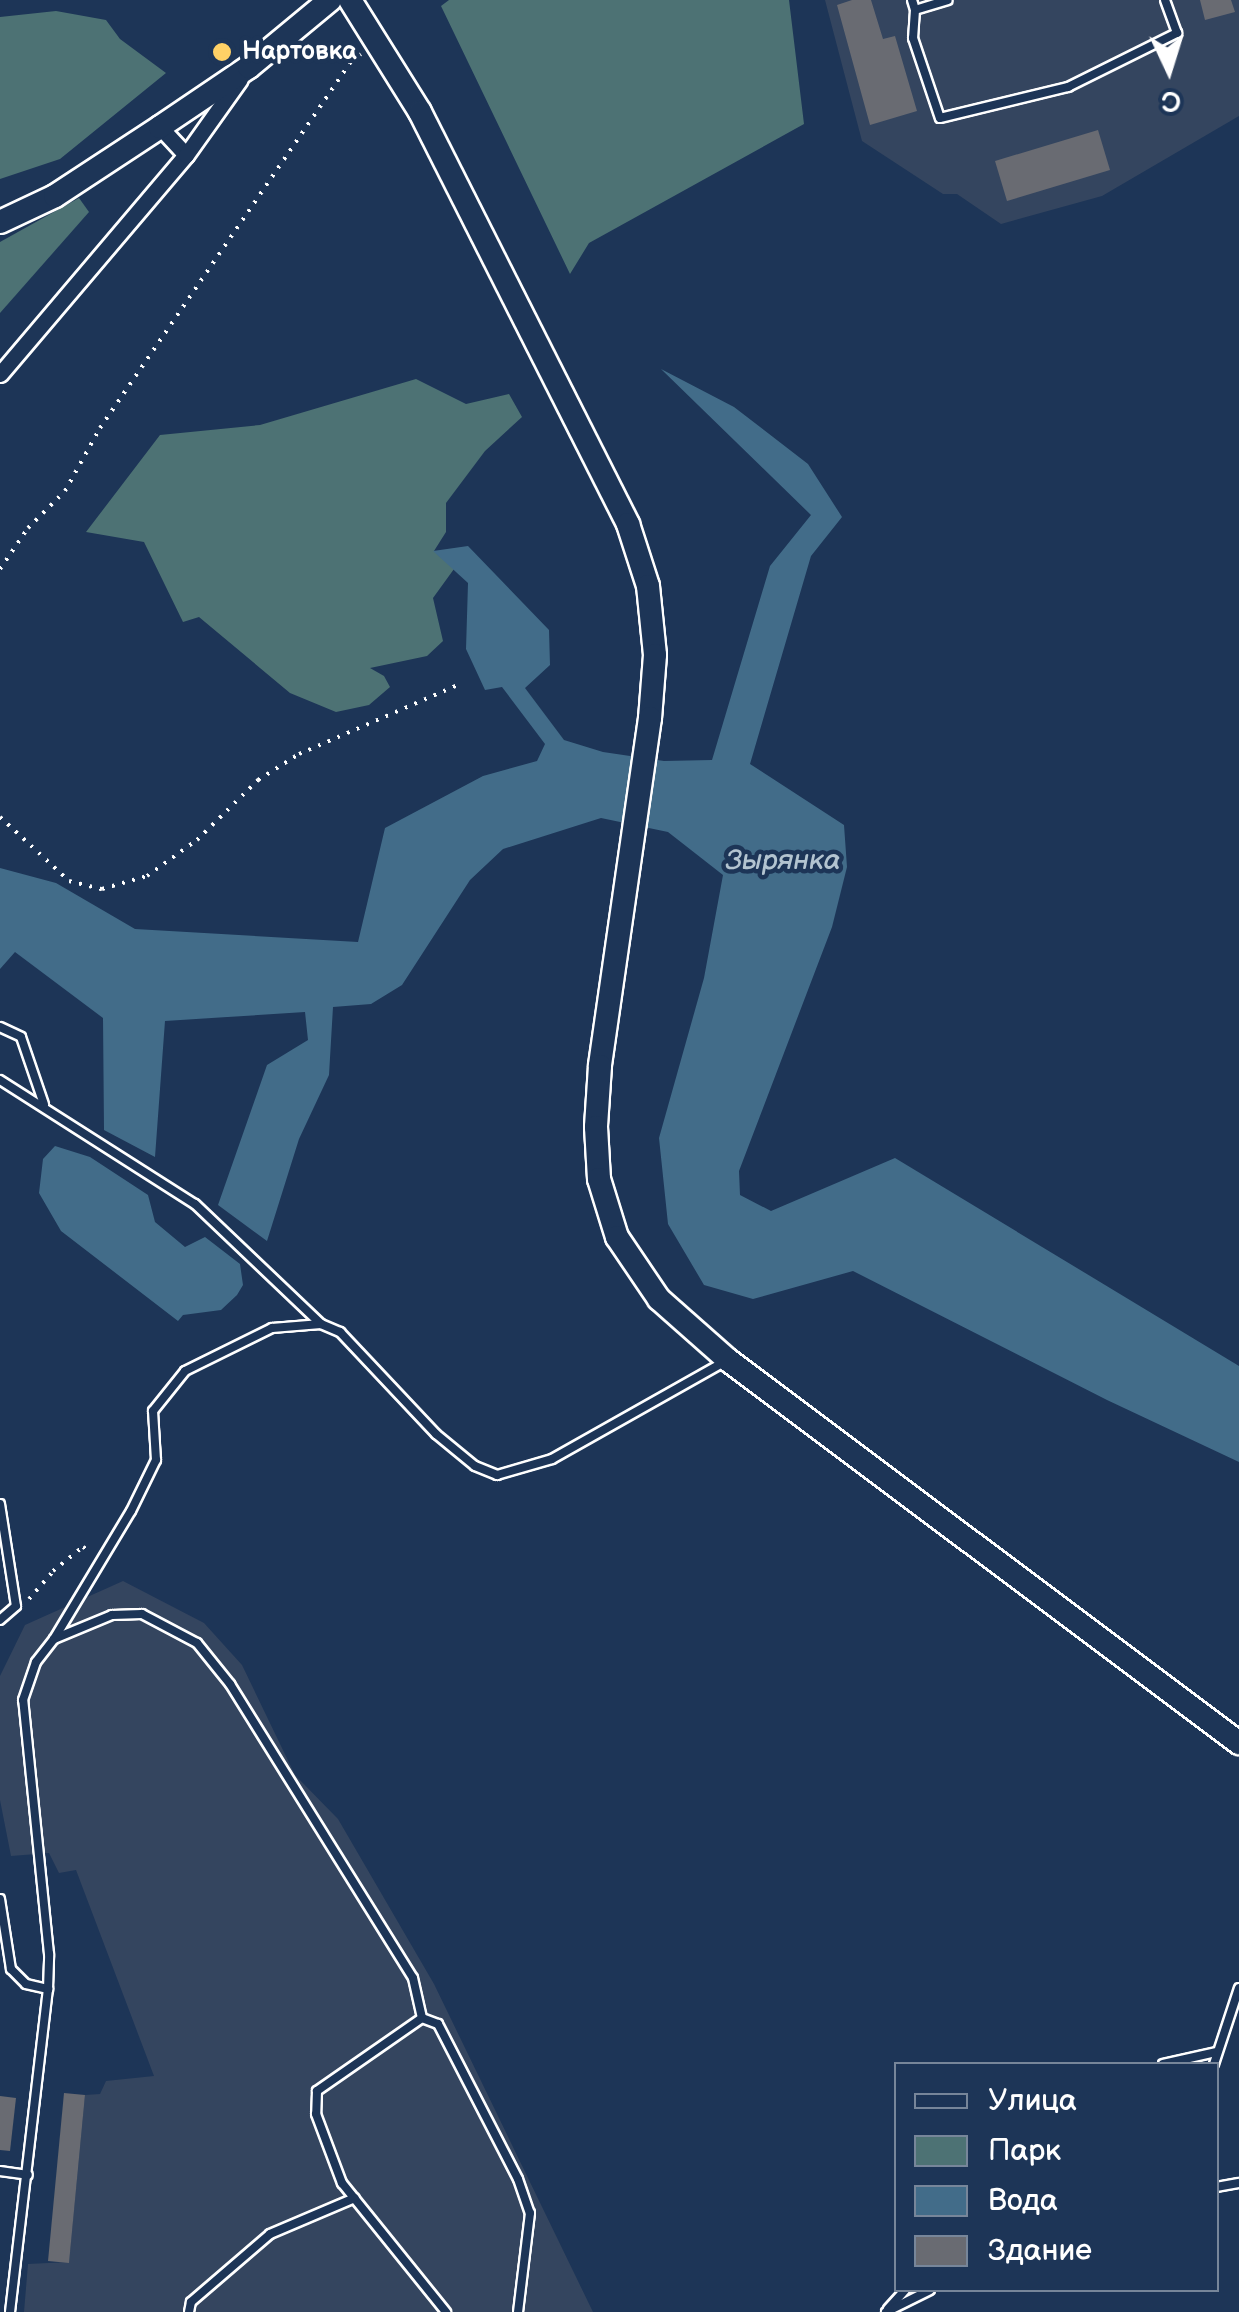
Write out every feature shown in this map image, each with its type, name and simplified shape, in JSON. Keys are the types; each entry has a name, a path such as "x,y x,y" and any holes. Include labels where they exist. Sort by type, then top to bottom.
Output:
{"street":[{"path":"0,222 55,196 160,127 249,66 330,0"},
{"path":"350,0 420,112 642,558 653,618 650,718 625,882 596,1127 604,1206 630,1260 659,1299 728,1360 1239,1743"},
{"path":"0,374 186,155 249,66"},
{"path":"160,127 186,155"}],"lane":[{"path":"948,0 914,5 913,38 940,118 1068,87 1177,33 1165,0"},
{"path":"0,1026 21,1037 44,1104"},
{"path":"0,1080 44,1104 124,1162 195,1204 321,1324 340,1332 436,1434 475,1466 497,1475 552,1459 728,1360"},
{"path":"10,2312 48,1989 47,1936 23,1700 36,1662 104,1560 156,1460 153,1411 184,1371 272,1328 321,1324"},
{"path":"0,1504 16,1606 0,1620"},
{"path":"54,1639 112,1615 142,1614 197,1643 230,1684 413,1978 422,2018"},
{"path":"0,1899 10,1969"},
{"path":"0,1966 10,1969 26,1984 48,1989"},
{"path":"1214,2062 1239,1988"},
{"path":"422,2018 318,2092 316,2114 327,2152 356,2198 446,2312"},
{"path":"422,2018 438,2024 518,2179 530,2212 518,2312"},
{"path":"1171,2062 1216,2052"},
{"path":"0,2171 28,2175"},
{"path":"189,2312 191,2302 270,2234 356,2198"},
{"path":"886,2312 903,2292"},
{"path":"886,2312 926,2292"}],"path":[{"path":"0,569 28,528 65,490 100,428 351,61 376,42"},
{"path":"0,817 69,880 102,889 117,885 147,876 197,840 258,780 299,754 460,684"},
{"path":"16,1606 37,1596 52,1571 82,1547 104,1560"}],"shaded area":[{"path":"825,0 1239,0 1239,116 1102,196 1001,224 957,194 943,194 862,141"},
{"path":"123,1581 204,1623 242,1665 295,1775 338,1819 434,1984 593,2312 24,2312 28,2264 69,2262 85,2095 100,2094 106,2081 154,2076 76,1870 59,1873 49,1853 11,1856 0,1800 0,1676 25,1625"}],"green space":[{"path":"449,0 789,0 804,124 589,243 570,274 441,6"},
{"path":"56,11 106,20 120,39 166,73 60,159 0,179 0,17"},
{"path":"79,198 89,212 0,313 0,242"},
{"path":"416,379 466,404 509,394 522,417 485,451 446,503 446,532 434,551 454,569 433,598 443,641 427,656 370,668 384,676 390,687 369,705 336,712 290,693 199,617 183,622 144,542 86,532 160,435 260,425"}],"water":[{"name":"Зырянка","path":"661,369 734,407 808,464 842,517 811,556 750,764 844,825 847,867 832,927 739,1171 740,1195 771,1211 895,1158 1239,1366 1239,1462 853,1271 753,1299 704,1285 668,1224 659,1138 704,978 723,875 668,832 601,818 503,849 470,880 402,985 371,1004 333,1007 329,1075 299,1139 267,1241 218,1205 267,1065 308,1040 305,1012 165,1021 155,1157 104,1130 103,1018 15,952 0,969 0,868 56,883 135,929 358,942 385,828 483,776 537,761 545,744 502,687 485,690 466,649 468,583 433,551 468,546 549,630 550,665 525,688 564,740 603,752 664,761 712,760 770,566 811,515"},
{"path":"55,1146 90,1157 148,1195 155,1222 185,1247 205,1237 240,1264 243,1285 237,1295 221,1310 183,1315 178,1321 61,1231 39,1193 43,1159"}],"building":[{"path":"871,0 883,39 895,36 917,111 870,125 837,5"},
{"path":"1200,0 1231,0 1235,12 1205,20"},
{"path":"1098,130 1110,170 1007,201 995,161"},
{"path":"64,2093 85,2095 69,2263 48,2261"},
{"path":"0,2096 16,2098 10,2151 0,2150"}],"place":[{"name":"Нартовка","path":"222,52"}]}
